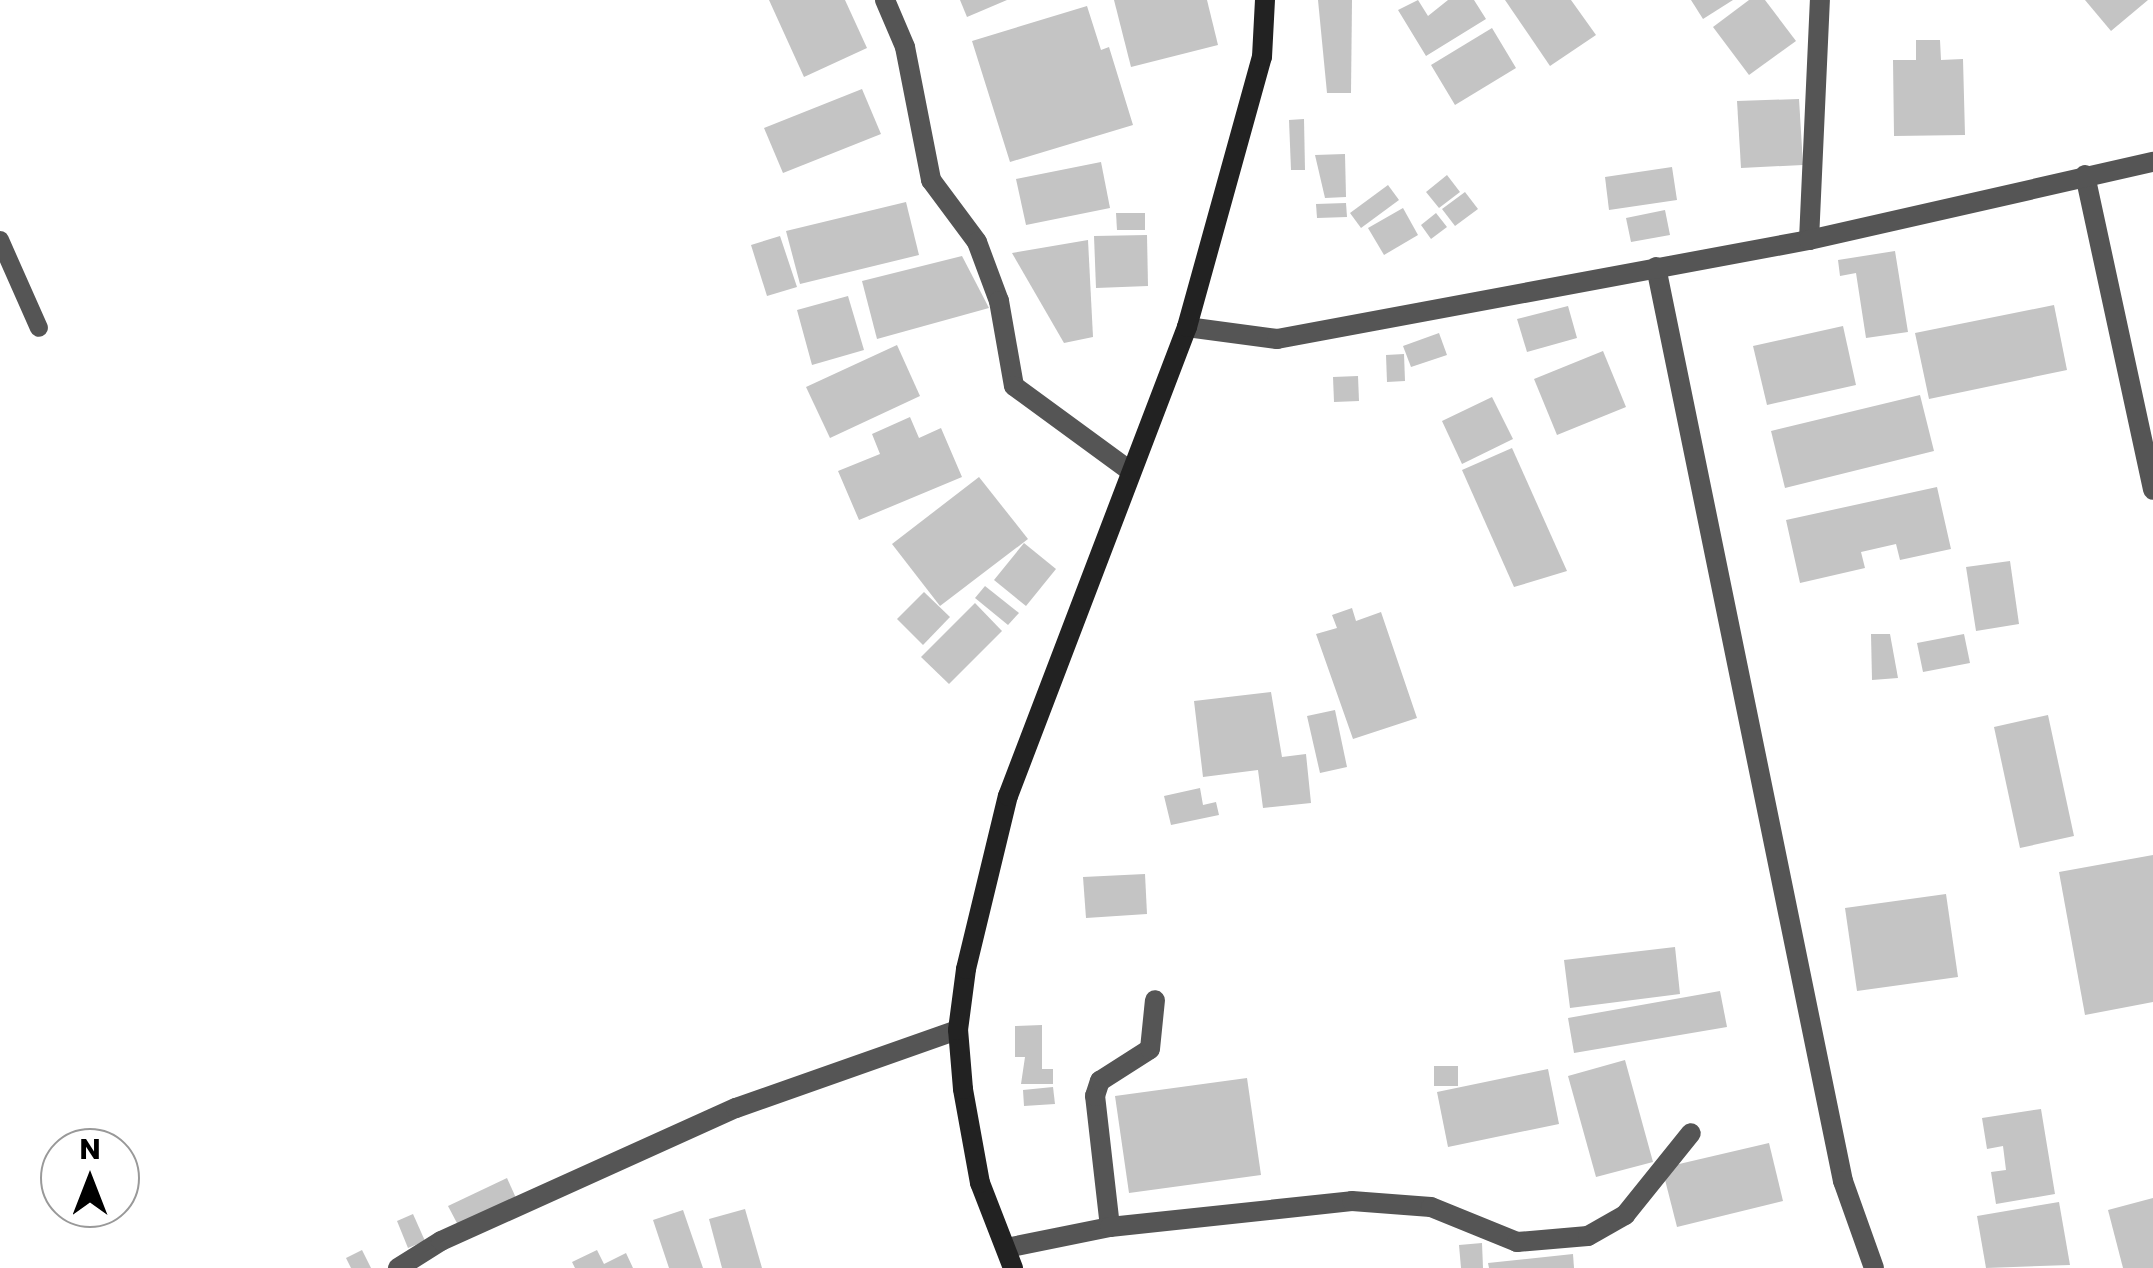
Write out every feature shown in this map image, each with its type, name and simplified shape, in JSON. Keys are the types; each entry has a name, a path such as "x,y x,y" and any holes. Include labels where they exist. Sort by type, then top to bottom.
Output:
{"main road":[{"path":"1009,1258 980,1183 958,1030 966,969 1008,796 1188,327 1262,57 1266,0"}],"street":[{"path":"885,0 905,47 930,180 977,242 999,301 1014,386 1130,472"},
{"path":"1810,240 1820,0"},
{"path":"1188,327 1277,340 1810,240 2153,162"},
{"path":"2086,175 2153,490"},
{"path":"1656,267 1843,1182 1874,1268"},
{"path":"1110,1226 1094,1096 1100,1081 1150,1049 1155,1000"},
{"path":"398,1268 440,1241 736,1108 958,1030"},
{"path":"1009,1258 1110,1226 1352,1200 1432,1207 1517,1242 1570,1239 1624,1215 1690,1133"}],"lane":[{"path":"0,240 39,328"}],"building":[{"path":"769,0 845,0 867,48 804,77"},
{"path":"960,0 1007,0 967,17"},
{"path":"1114,0 1207,0 1218,45 1131,67"},
{"path":"1318,0 1352,0 1351,93 1327,93"},
{"path":"1418,0 1428,16 1448,0 1474,0 1486,19 1426,56 1398,10"},
{"path":"1505,0 1571,0 1596,35 1550,66"},
{"path":"1691,0 1733,0 1703,19"},
{"path":"1749,0 1765,0 1796,41 1749,75 1713,27"},
{"path":"2085,0 2148,0 2111,31"},
{"path":"1087,6 1101,50 1109,47 1133,125 1010,162 972,41"},
{"path":"1492,28 1516,68 1455,105 1431,65"},
{"path":"1916,40 1940,40 1941,60 1963,59 1965,135 1894,136 1893,60 1916,60"},
{"path":"862,89 881,134 783,173 764,128"},
{"path":"1799,99 1803,165 1741,168 1737,101"},
{"path":"1304,119 1305,170 1291,170 1289,120"},
{"path":"1345,154 1346,197 1325,198 1315,155"},
{"path":"1101,162 1110,208 1026,225 1016,179"},
{"path":"1672,167 1677,200 1609,210 1605,177"},
{"path":"1447,175 1460,192 1439,208 1426,192"},
{"path":"1388,185 1399,200 1361,228 1350,213"},
{"path":"1465,192 1478,209 1455,226 1442,209"},
{"path":"906,202 919,255 800,284 786,231"},
{"path":"1346,203 1347,217 1317,218 1316,204"},
{"path":"1403,208 1418,235 1384,255 1368,228"},
{"path":"1665,210 1670,235 1631,242 1626,218"},
{"path":"1116,213 1145,213 1145,230 1117,230"},
{"path":"1436,213 1447,227 1431,239 1421,225"},
{"path":"1147,235 1148,286 1096,288 1094,236"},
{"path":"780,236 797,287 767,296 751,245"},
{"path":"1088,240 1093,337 1064,343 1012,253"},
{"path":"1895,251 1908,332 1866,338 1856,273 1840,276 1838,260"},
{"path":"962,256 989,308 877,339 862,281"},
{"path":"848,296 864,350 812,365 797,310"},
{"path":"2054,305 2067,370 1929,399 1915,333"},
{"path":"1568,306 1577,338 1527,352 1517,319"},
{"path":"1843,326 1856,385 1767,405 1753,346"},
{"path":"1439,333 1447,355 1411,367 1403,346"},
{"path":"897,345 920,396 830,438 806,387"},
{"path":"1603,351 1626,407 1557,435 1534,379"},
{"path":"1404,354 1405,381 1387,382 1386,355"},
{"path":"1358,376 1359,401 1334,402 1333,377"},
{"path":"1920,395 1934,451 1785,488 1771,431"},
{"path":"1492,397 1513,439 1462,464 1442,421"},
{"path":"910,417 919,438 941,428 962,477 859,520 838,471 880,454 872,434"},
{"path":"1512,448 1567,571 1514,587 1462,470"},
{"path":"979,477 1028,539 940,606 892,544"},
{"path":"1937,487 1951,549 1900,560 1896,544 1861,552 1865,568 1800,583 1786,520"},
{"path":"1024,543 1056,569 1026,606 994,580"},
{"path":"2010,561 2019,624 1976,631 1966,567"},
{"path":"985,586 1019,613 1008,625 975,598"},
{"path":"924,592 950,617 923,645 897,619"},
{"path":"975,603 1002,631 949,684 921,657"},
{"path":"1352,608 1356,621 1381,612 1417,718 1353,739 1316,634 1337,628 1332,615"},
{"path":"1871,634 1890,634 1898,678 1872,680"},
{"path":"1964,634 1970,663 1923,672 1917,643"},
{"path":"1271,692 1282,757 1306,754 1311,803 1263,808 1258,770 1203,777 1194,701"},
{"path":"1335,710 1347,767 1320,773 1307,716"},
{"path":"2048,715 2074,836 2020,848 1994,727"},
{"path":"1200,788 1203,805 1216,802 1219,815 1171,825 1164,796"},
{"path":"2153,855 2153,1002 2085,1015 2059,872"},
{"path":"1145,874 1147,914 1086,918 1083,877"},
{"path":"1946,894 1958,977 1857,991 1845,908"},
{"path":"1675,947 1680,994 1570,1008 1564,960"},
{"path":"1720,991 1727,1027 1574,1053 1568,1018"},
{"path":"1042,1025 1042,1069 1053,1069 1053,1084 1021,1084 1025,1057 1015,1057 1015,1026"},
{"path":"1625,1060 1653,1162 1596,1177 1568,1076"},
{"path":"1434,1066 1458,1066 1458,1086 1434,1086"},
{"path":"1548,1069 1559,1124 1448,1147 1437,1092"},
{"path":"1247,1078 1261,1175 1129,1193 1115,1096"},
{"path":"1053,1087 1055,1104 1024,1106 1023,1090"},
{"path":"2041,1109 2055,1194 1996,1204 1991,1172 2006,1170 2003,1146 1987,1149 1982,1118"},
{"path":"1769,1143 1783,1201 1677,1227 1662,1168"},
{"path":"507,1178 516,1198 458,1225 448,1206"},
{"path":"2153,1198 2153,1268 2123,1268 2108,1210"},
{"path":"2059,1202 2070,1265 1986,1268 1977,1216"},
{"path":"745,1209 762,1268 722,1268 709,1219"},
{"path":"683,1210 703,1268 669,1268 653,1220"},
{"path":"413,1214 425,1241 408,1248 397,1221"},
{"path":"1482,1243 1483,1268 1461,1268 1459,1245"},
{"path":"362,1250 371,1268 351,1268 346,1258"},
{"path":"597,1250 604,1264 626,1253 633,1268 575,1268 572,1262"},
{"path":"1573,1254 1574,1268 1489,1268 1488,1263"}]}
